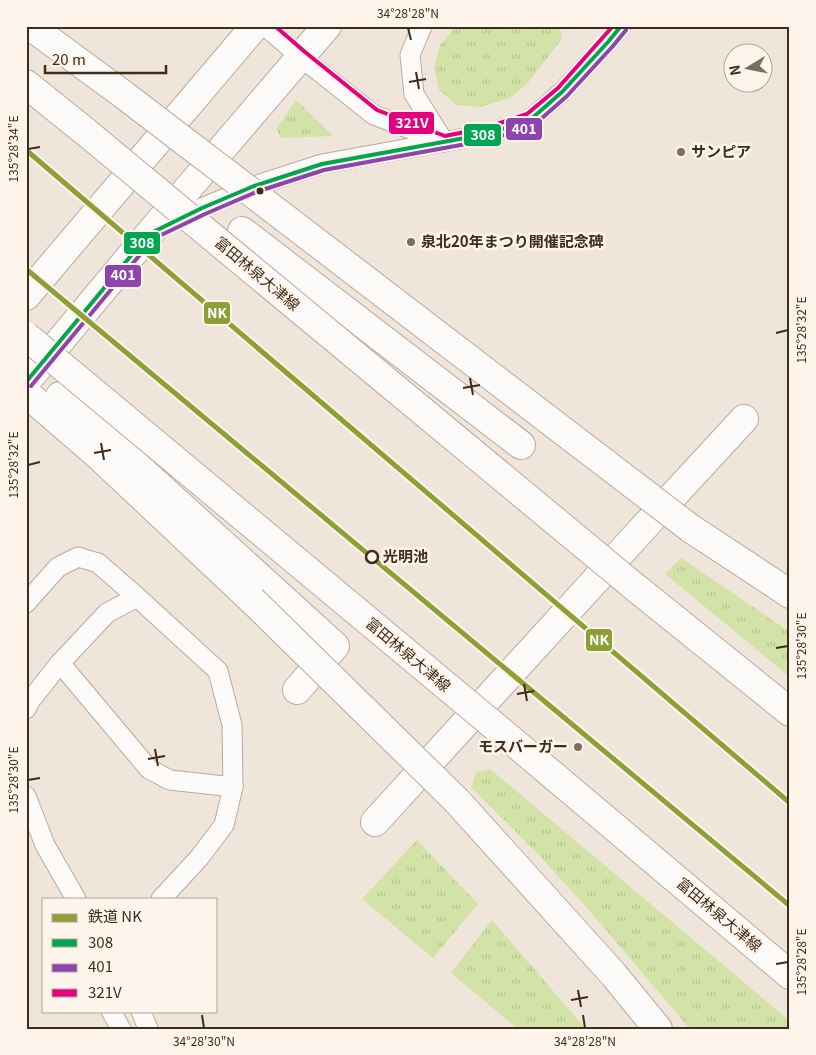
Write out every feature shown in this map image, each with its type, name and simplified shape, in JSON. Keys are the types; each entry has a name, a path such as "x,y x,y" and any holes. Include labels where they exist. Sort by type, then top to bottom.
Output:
{"main road":[{"path":"30,26 124,95 690,528 790,594"},
{"path":"26,296 255,26"},
{"path":"26,382 149,234 327,26"},
{"name":"富田林泉大津線","path":"26,84 636,588 790,712"},
{"path":"242,230 521,445"},
{"name":"富田林泉大津線","path":"26,336 790,975"},
{"path":"26,393 100,457 252,600 457,801 614,976 658,1029"},
{"path":"60,396 335,646 296,690"},
{"path":"375,822 744,419"}],"lane":[{"path":"265,26 374,115 444,142"},
{"path":"422,26 410,55 414,94 444,142"},
{"path":"149,234 202,208 254,186 322,164 487,134 530,120 562,92 621,26"},
{"path":"26,603 58,567 78,557 98,563 218,671 232,725 233,787 224,825 198,858 162,898"},
{"path":"26,709 30,701 60,663 107,613 137,597"},
{"path":"60,663 149,769 170,780 233,787"},
{"path":"26,796 45,845 75,898"},
{"path":"112,1012 121,1029"}],"green space":[{"path":"456,26 560,26 562,39 527,84 510,98 480,107 456,105 439,90 434,67 440,45"},
{"path":"296,100 333,136 281,138 276,129"},
{"path":"681,558 790,632 790,677 665,574"},
{"path":"490,769 790,1021 790,1029 690,1029 588,909 535,851 471,787 476,772"},
{"path":"417,840 478,904 433,958 362,899"},
{"path":"492,920 586,1029 518,1029 451,973"}],"rail line":[{"name":"NK","path":"26,150 790,803"},
{"name":"NK","path":"26,269 790,906"}],"transit line":[{"name":"321V","path":"275,26 377,110 445,136 485,128 527,114 558,88 613,26"},
{"name":"308","path":"26,382 149,234 202,208 254,186 322,164 487,134 530,120 562,92 621,26"},
{"name":"401","path":"31,386 153,239 256,192 324,170 488,140 533,126 567,96 626,30"}],"place":[{"name":"サンピア","path":"681,152"},
{"name":"泉北20年まつり開催記念碑","path":"411,242"},
{"name":"光明池","path":"372,557"},
{"name":"モスバーガー","path":"578,747"}]}
